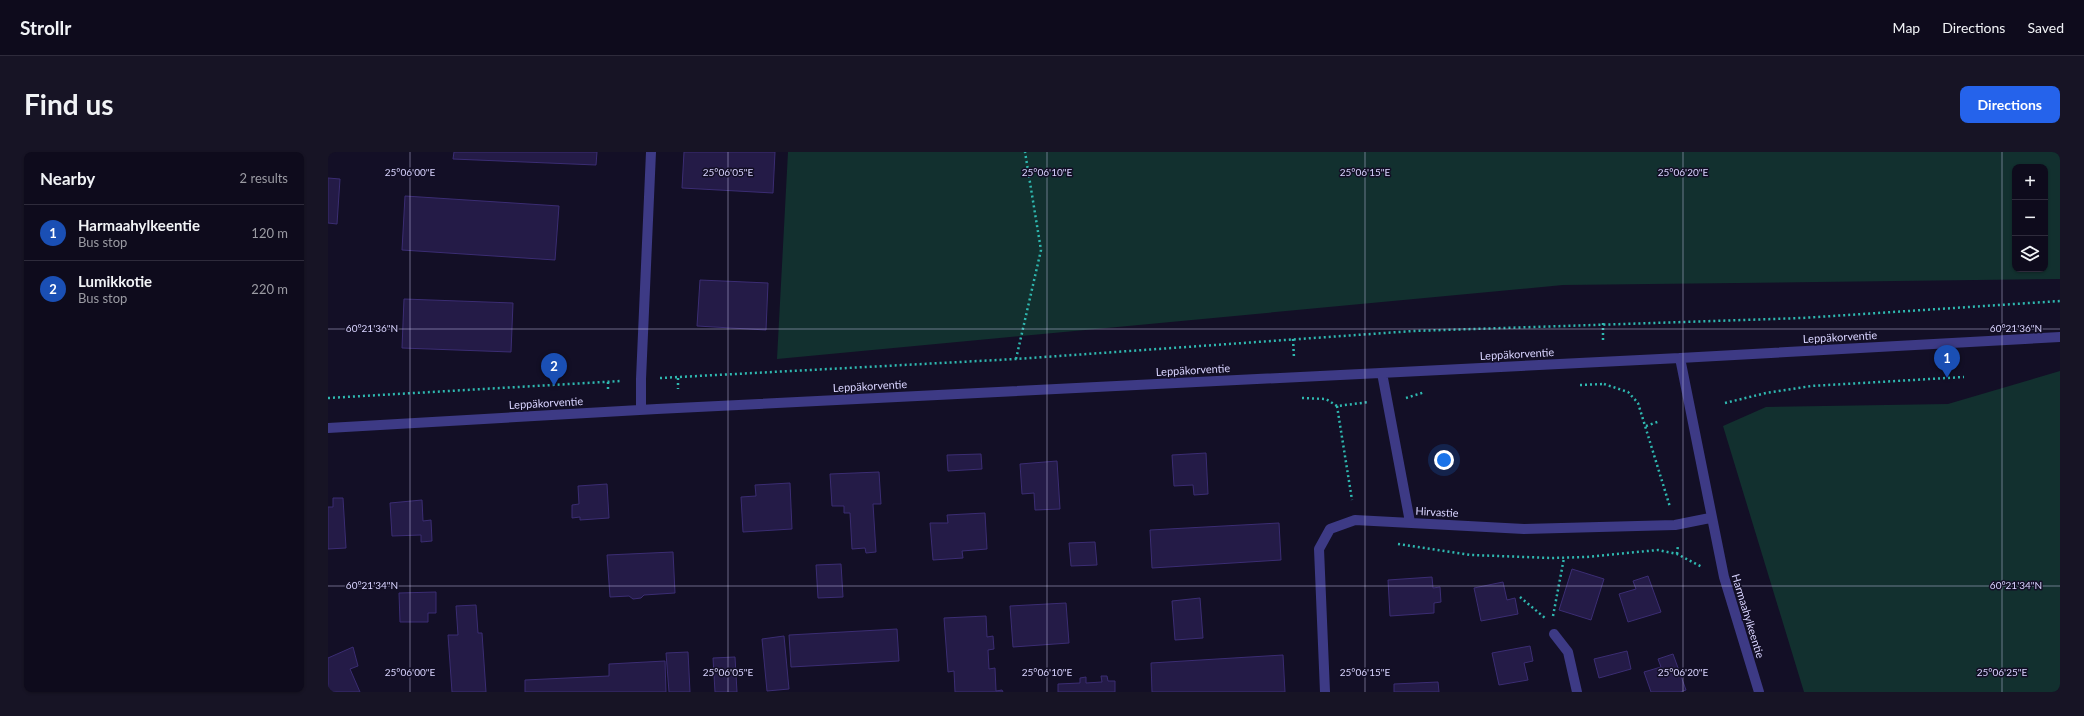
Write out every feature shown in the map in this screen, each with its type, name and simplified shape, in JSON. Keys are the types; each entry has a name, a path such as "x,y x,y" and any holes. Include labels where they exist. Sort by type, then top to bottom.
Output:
{"street":[{"path":"641,410 640,379 651,152"},
{"name":"Leppäkorventie","path":"328,428 641,410 1603,362 2060,337"},
{"name":"Harmaahylkeentie","path":"1680,358 1710,518 1724,577 1759,692"},
{"path":"1382,373 1410,522"},
{"name":"Hirvastie","path":"1325,692 1319,549 1330,528 1355,520 1524,528 1675,525 1710,518"},
{"path":"1554,634 1568,652 1578,692"}],"path":[{"path":"1016,359 1041,250 1025,152"},
{"path":"328,398 640,379 1016,359 1413,330 1802,318 2060,301"},
{"path":"1603,323 1604,384 1628,392 1638,403 1675,525 1679,549 1677,554"},
{"path":"1725,403 1766,393 1811,386 1964,377"},
{"path":"1646,426 1660,421"},
{"path":"1552,623 1564,558"},
{"path":"1520,598 1547,619"}],"green space":[{"path":"788,152 2060,152 2060,279 1563,285 777,359"},
{"path":"2060,371 2060,692 1804,692 1723,426 1766,407 1948,404"}],"building":[{"path":"454,152 597,152 596,165 453,159"},
{"path":"684,152 775,152 773,193 682,188"},
{"path":"328,178 340,179 337,224 328,223"},
{"path":"405,196 559,206 555,260 402,250"},
{"path":"700,280 768,283 766,330 697,326"},
{"path":"404,299 513,303 511,352 402,348"},
{"path":"1206,453 1208,494 1194,495 1193,485 1174,486 1172,455"},
{"path":"981,454 982,469 948,471 947,455"},
{"path":"1057,461 1060,509 1035,510 1034,493 1022,494 1020,464"},
{"path":"879,472 881,504 873,504 876,552 866,553 865,548 852,549 850,513 844,513 844,506 832,506 830,474"},
{"path":"790,483 792,529 743,532 741,497 756,496 755,485"},
{"path":"607,484 609,518 580,520 580,517 572,518 572,505 579,504 578,486"},
{"path":"333,498 343,498 346,548 328,549 328,507 333,507"},
{"path":"422,500 423,521 431,520 432,541 421,542 421,535 392,536 390,503"},
{"path":"985,513 987,549 962,551 963,558 933,560 930,523 948,523 947,515"},
{"path":"1279,523 1281,560 1152,568 1150,530"},
{"path":"1095,542 1097,565 1071,566 1069,543"},
{"path":"673,552 675,593 644,595 641,598 633,599 629,596 610,597 607,555"},
{"path":"841,564 843,597 818,598 816,565"},
{"path":"1572,569 1604,579 1591,620 1559,610"},
{"path":"1648,576 1661,612 1628,622 1619,594 1636,589 1633,581"},
{"path":"1432,577 1433,588 1440,587 1441,602 1434,603 1434,613 1390,616 1388,580"},
{"path":"1503,582 1507,600 1515,598 1518,614 1481,621 1474,588"},
{"path":"436,592 436,613 428,613 428,622 400,622 399,593"},
{"path":"1200,598 1203,638 1175,640 1172,601"},
{"path":"1066,603 1069,643 1013,647 1010,606"},
{"path":"476,605 478,633 482,633 486,692 452,692 448,635 458,635 456,606"},
{"path":"986,616 987,637 993,636 994,649 988,650 989,669 995,668 996,691 1002,690 1003,692 955,692 954,671 948,672 944,618"},
{"path":"897,629 899,661 791,667 789,635"},
{"path":"784,636 789,689 767,691 762,639"},
{"path":"1530,646 1533,661 1524,663 1528,680 1499,685 1492,653"},
{"path":"353,647 358,666 350,669 360,692 328,692 328,658"},
{"path":"1627,651 1631,669 1599,678 1594,659"},
{"path":"688,652 690,692 669,692 666,653"},
{"path":"1673,654 1686,690 1680,692 1651,692 1644,672 1661,667 1658,659"},
{"path":"1283,655 1285,692 1152,692 1151,663"},
{"path":"735,657 737,692 715,692 713,658"},
{"path":"665,661 666,692 525,692 525,680 609,676 609,664"},
{"path":"1101,676 1107,676 1108,681 1115,681 1115,692 1058,692 1058,684 1080,683 1080,678 1086,677 1086,683 1102,682"},
{"path":"1438,682 1439,692 1394,692 1394,684"}],"place":[{"name":"Harmaahylkeentie","path":"1947,378"},
{"name":"Lumikkotie","path":"554,386"}]}
